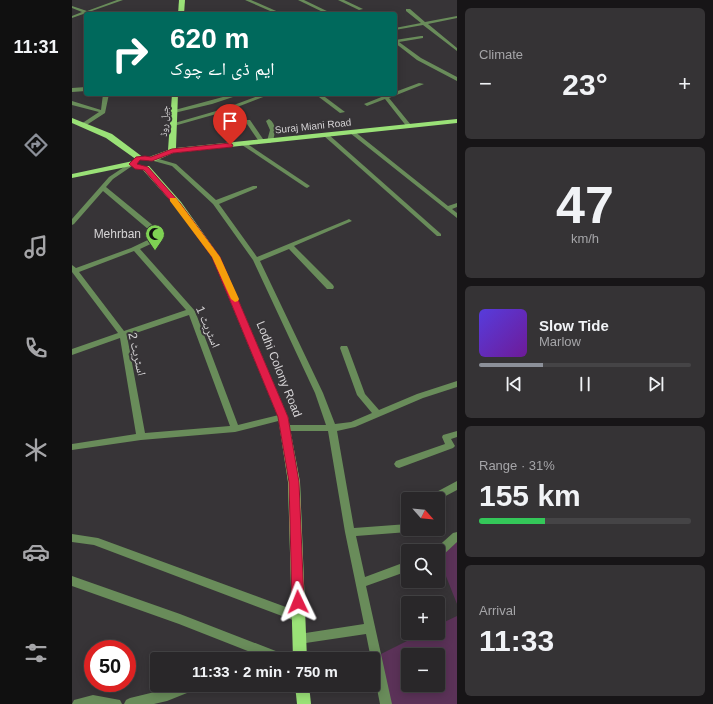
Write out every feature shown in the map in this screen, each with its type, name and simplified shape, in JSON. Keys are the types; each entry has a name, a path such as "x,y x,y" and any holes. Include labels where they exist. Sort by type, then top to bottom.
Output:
{"main road":[{"path":"181,12 182,0"},
{"name":"جیل روڈ","path":"149,164 172,151 175,96"},
{"path":"72,120 117,141 149,164"},
{"name":"Suraj Miani Road","path":"172,151 457,120"},
{"path":"72,125 104,138 117,141"},
{"path":"72,176 133,163 140,158"},
{"path":"133,163 137,168 149,164"},
{"name":"Lodhi Colony Road","path":"149,164 216,257 283,417 294,482 300,652"},
{"path":"303,692 304,704"}],"street":[{"path":"72,7 86,12 121,0"},
{"path":"247,0 276,12"},
{"path":"300,0 327,12"},
{"path":"340,0 361,9"},
{"path":"408,10 457,50"},
{"path":"73,17 84,13"},
{"path":"397,29 457,16"},
{"path":"397,41 420,37"},
{"path":"447,42 457,40"},
{"path":"397,42 419,59 457,79"},
{"path":"397,93 421,84"},
{"path":"72,90 84,89"},
{"path":"83,124 103,112 106,96"},
{"path":"174,112 210,104 233,96"},
{"path":"174,124 225,110 263,96"},
{"path":"321,96 342,112"},
{"path":"367,104 389,96"},
{"path":"386,97 409,126"},
{"path":"72,103 103,112"},
{"path":"248,120 262,142"},
{"path":"269,121 273,130 270,141"},
{"path":"352,132 457,216"},
{"path":"326,135 439,235"},
{"path":"244,144 307,186"},
{"path":"72,223 111,178 133,163"},
{"path":"149,164 174,165 215,203 256,260 319,393 332,428 350,532 386,704"},
{"path":"215,203 255,187"},
{"path":"73,269 155,240 159,233 103,188"},
{"path":"447,208 457,205"},
{"path":"256,260 349,221"},
{"path":"290,246 330,287"},
{"name":"اسٹریٹ 1","path":"135,248 191,311 235,429"},
{"name":"اسٹریٹ 2","path":"73,269 123,335 141,436"},
{"path":"72,352 191,311"},
{"path":"344,348 361,395 378,414"},
{"path":"286,428 332,428 352,425 420,396 457,384"},
{"path":"72,447 141,436 235,429 283,417"},
{"path":"399,464 450,446 446,437 457,434"},
{"path":"444,492 457,485"},
{"path":"350,532 401,528"},
{"path":"445,547 457,536"},
{"path":"72,538 94,541 298,617"},
{"path":"361,583 401,569"},
{"path":"72,581 180,619 264,652"},
{"path":"299,639 370,628"},
{"path":"130,704 175,692"},
{"path":"78,704 93,701 116,704"}],"shaded area":[{"path":"457,537 457,604 445,574 445,549"},
{"path":"457,616 457,704 389,704 380,654 409,640 445,640 445,622"}],"slow traffic":[{"path":"173,199 216,257 235,299"}],"place":[{"name":"Mehrban","path":"155,251"}],"route":[{"path":"230,145 172,151 152,159 138,159 133,162 133,164 137,168 146,168 159,185 178,204 216,257 234,296 283,417 294,482 298,602"}]}
